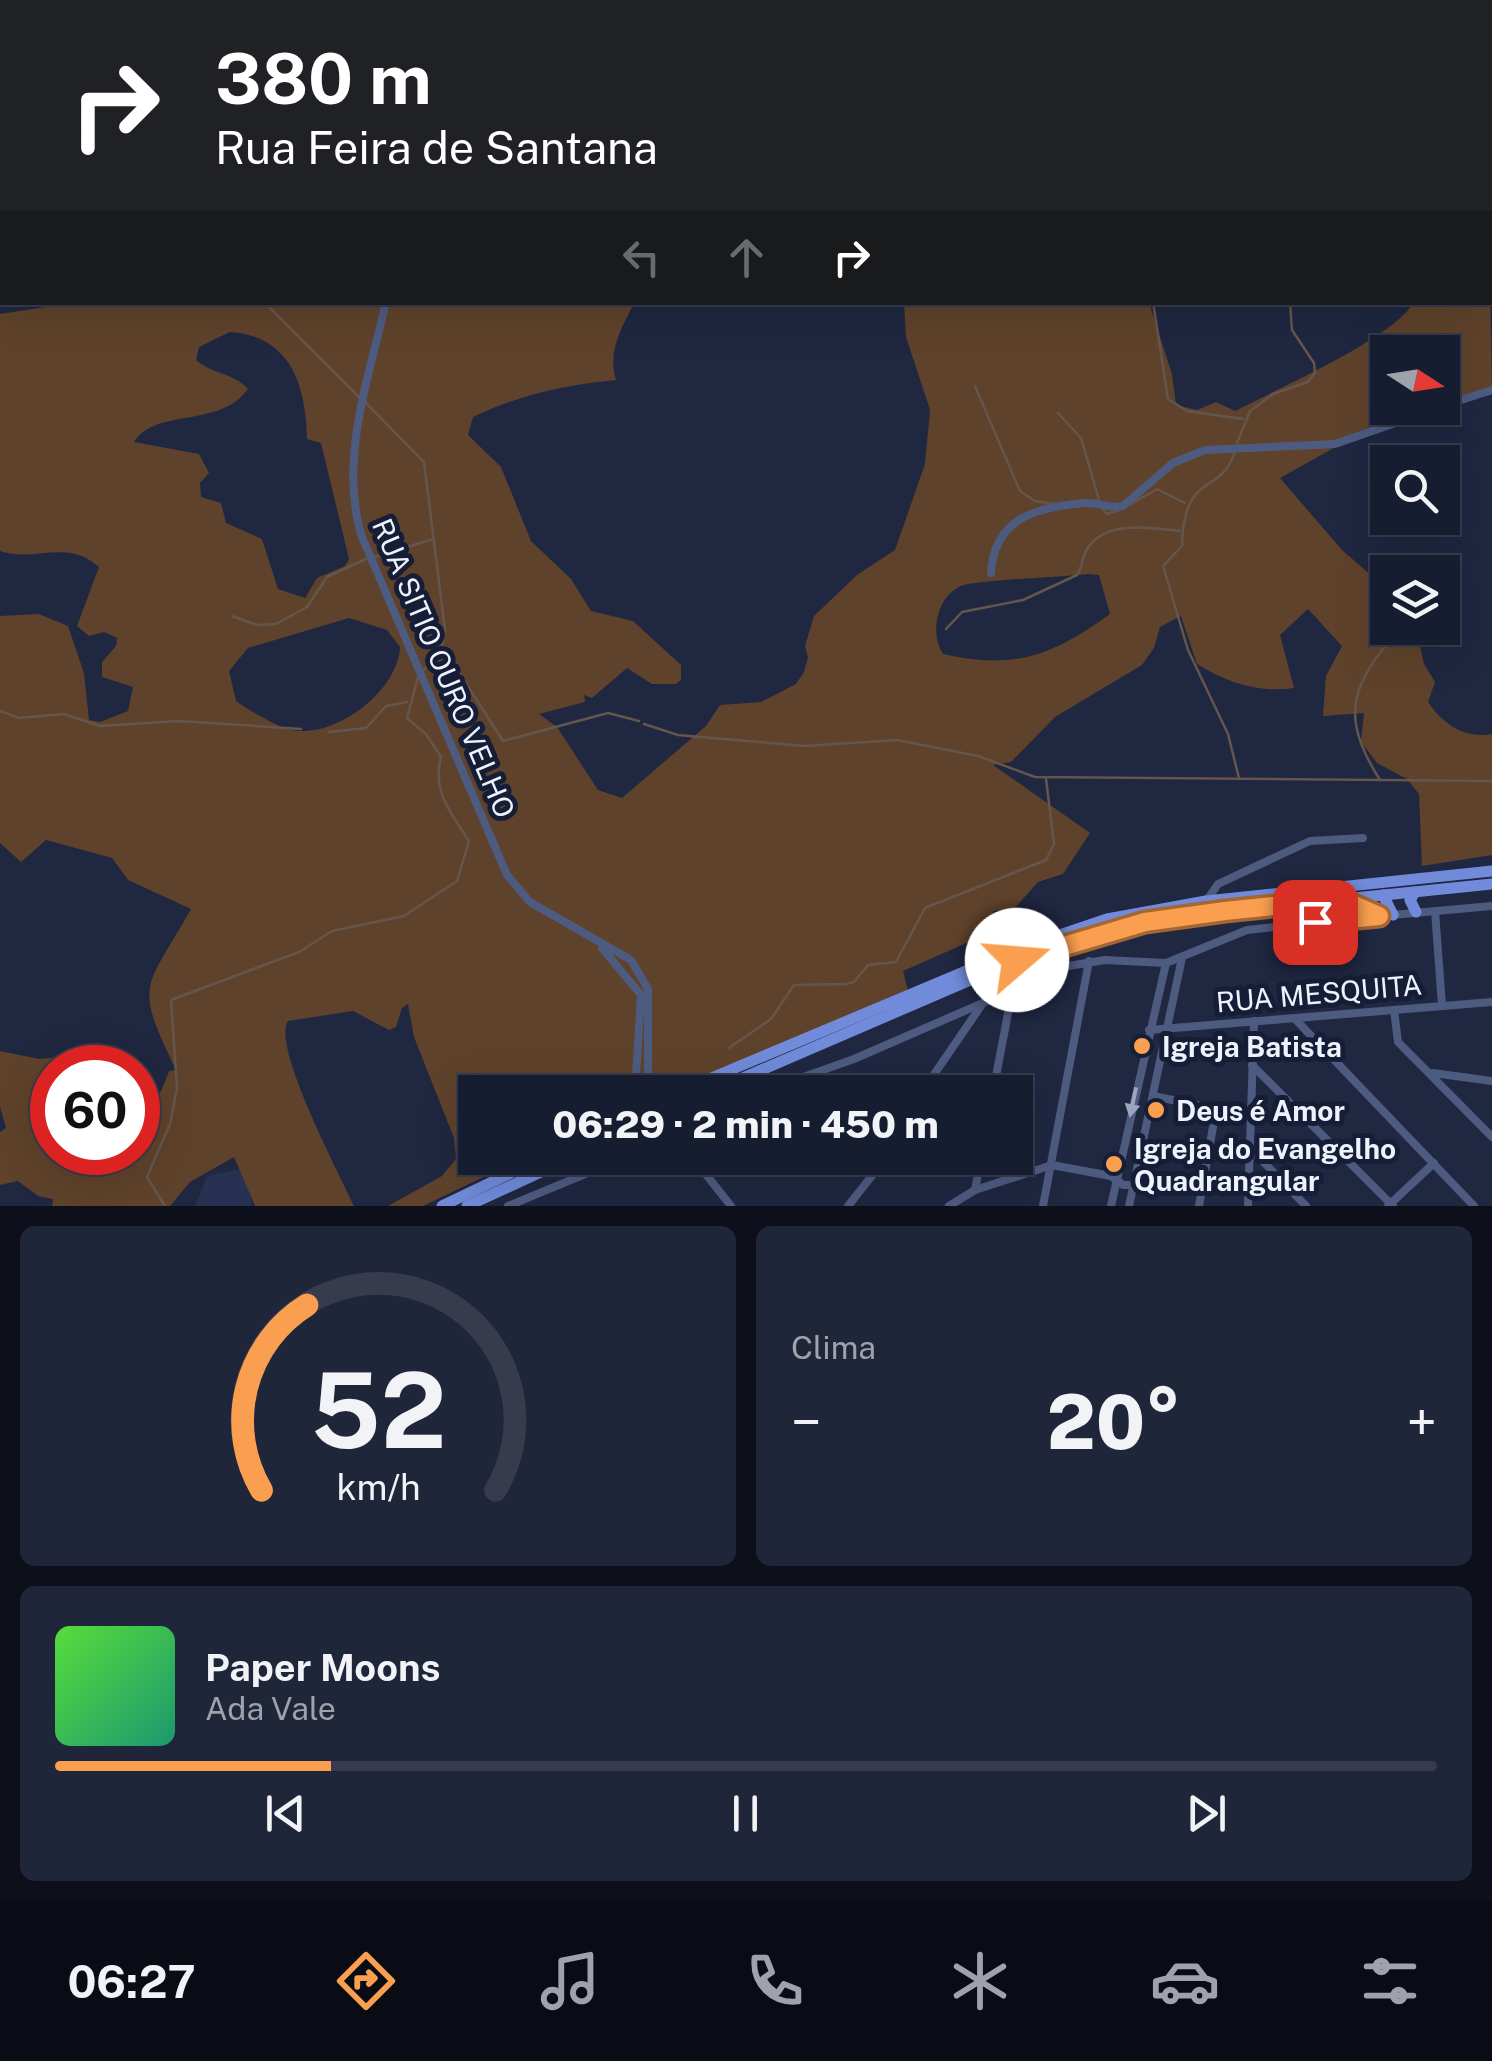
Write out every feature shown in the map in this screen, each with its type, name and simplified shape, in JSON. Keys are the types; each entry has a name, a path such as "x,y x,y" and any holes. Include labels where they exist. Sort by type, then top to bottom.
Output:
{"main road":[{"path":"719,1075 1042,940 1136,912 1463,874 1492,867"},
{"path":"1340,899 1386,915 1383,895 1387,887 1404,878"},
{"path":"750,1075 1017,960 1092,934 1159,919 1489,884"},
{"path":"1415,892 1410,900 1416,912"},
{"path":"442,1206 507,1175"},
{"path":"467,1206 534,1175"}],"street":[{"name":"RUA SITIO OURO VELHO","path":"385,305 354,456 353,496 362,537 507,875 530,902 631,960 643,975 650,1011 648,1075"},
{"path":"1460,400 1492,390"},
{"path":"990,574 995,541 1018,519 1085,503 1123,506 1173,463 1205,450 1335,444 1389,425"},
{"path":"1206,901 1218,884 1310,842 1363,838"},
{"path":"803,1075 1013,988 1089,961 1166,963 1247,930 1492,906"},
{"path":"1435,911 1442,1006"},
{"name":"RUA SITIO OURO VELHO","path":"599,944 641,994 636,1075"},
{"path":"1129,1206 1182,958"},
{"path":"1044,1206 1089,961"},
{"path":"1111,1206 1166,963"},
{"path":"997,1075 1013,988"},
{"name":"RUA MESQUITA","path":"1149,1030 1492,1002"},
{"path":"933,1075 982,1003"},
{"path":"1394,1010 1398,1042 1434,1074 1492,1137"},
{"path":"1296,1020 1474,1206"},
{"path":"1248,1206 1254,1021"},
{"path":"1252,1065 1391,1205 1434,1163"},
{"path":"1434,1074 1492,1081"},
{"path":"1153,1096 1250,1116"},
{"path":"1198,1206 1216,1110"},
{"path":"1249,1147 1306,1206"},
{"path":"949,1206 976,1190 1052,1165 1115,1177 1134,1186"},
{"path":"508,1206 583,1175"},
{"path":"708,1175 731,1206"},
{"path":"848,1206 873,1175"},
{"path":"976,1190 979,1175"},
{"path":"1115,1177 1136,1175"}],"shaded area":[{"path":"58,305 633,305 615,349 616,380 560,388 508,403 473,417 468,435 501,467 531,541 571,579 591,611 633,621 681,665 681,680 676,684 652,684 627,668 592,698 584,695 585,702 539,714 557,727 598,790 622,798 706,726 720,705 761,702 796,684 808,657 805,646 814,616 857,575 895,550 925,464 930,410 906,337 904,305 1150,305 1172,374 1176,405 1197,410 1216,402 1235,411 1370,340 1370,425 1386,425 1348,440 1280,478 1342,550 1370,574 1370,645 1420,645 1424,664 1435,682 1428,702 1434,710 1463,732 1492,734 1492,855 1422,866 1419,794 1407,779 1377,763 1361,742 1364,713 1323,716 1326,676 1342,646 1308,609 1280,635 1294,688 1281,689 1244,685 1197,664 1181,616 1160,627 1154,648 1142,665 1055,717 1011,762 993,765 1090,833 1063,874 1038,882 1014,909 994,911 971,941 903,971 908,991 711,1075 458,1075 458,1175 488,1175 423,1206 388,1206 442,1176 456,1159 454,1138 414,1037 408,1004 402,1008 396,1027 389,1030 353,1011 288,1021 285,1035 298,1082 354,1206 255,1206 234,1157 190,1182 170,1206 52,1206 53,1199 38,1196 18,1181 0,1185 0,1132 6,1128 0,1107 0,1051 30,1057 30,1175 160,1175 160,1093 169,1071 176,1070 154,1019 150,987 191,909 128,880 112,858 46,840 21,862 0,843 0,616 39,614 68,626 84,673 89,720 100,722 128,711 133,687 102,677 102,662 116,646 117,638 104,632 89,636 77,626 99,567 87,558 63,552 0,551 0,314","holes":["230,332 268,343 281,354 299,384 307,439 321,443 349,559 345,566 317,578 305,598 278,589 262,539 226,523 221,503 201,497 200,483 209,473 199,454 134,442 157,425 221,409 248,389 196,360 199,347","1099,575 1110,614 1050,649 1031,656 991,660 943,654 939,646 936,627 941,607 961,586","349,618 387,630 400,647 397,664 376,695 344,720 308,731 291,730 236,701 229,671 248,648"]},
{"path":"1411,305 1490,305 1492,386 1460,397 1460,335 1378,335"},
{"path":"244,1168 252,1206 195,1206 207,1176"}],"waterway":[{"path":"267,305 361,399"},
{"path":"1153,305 1168,399 1187,411 1243,419"},
{"path":"1237,443 1250,411 1273,394 1308,382 1315,373 1314,363 1292,330 1290,305"},
{"path":"975,386 1020,491 1035,501 1054,504"},
{"path":"366,403 424,462 445,630 441,653 423,670"},
{"path":"1058,413 1081,438 1099,500"},
{"path":"1235,451 1221,475 1196,494 1189,505 1182,546 1163,566 1188,650 1228,734 1239,778"},
{"path":"1131,504 1157,489 1185,503"},
{"path":"1101,507 1107,514 1119,510"},
{"path":"946,629 962,612 1023,600 1077,575 1089,546 1108,532 1132,528 1180,531"},
{"path":"374,557 433,539"},
{"path":"232,616 257,625 276,624 307,607 327,577 368,558"},
{"path":"1380,780 1361,743 1355,710 1364,678 1386,645"},
{"path":"444,649 503,741 608,713 639,721"},
{"path":"165,1206 147,1177 170,1124 177,1088 171,1000 299,952 332,931 404,916 457,881 469,841 441,791 441,757 426,734 407,718 418,677"},
{"path":"329,732 366,728 386,706 407,702"},
{"path":"0,711 19,718 64,714 100,726 179,721 301,729"},
{"path":"644,724 678,735 804,746 897,740 978,756 1035,777 1492,781"},
{"path":"729,1048 771,1019 794,985 846,984 854,982 868,965 896,962 925,908 1046,860 1054,844 1046,779"}],"place":[{"name":"Igreja Batista","path":"1142,1046"},
{"name":"Deus é Amor","path":"1156,1110"},
{"name":"Igreja do Evangelho Quadrangular","path":"1114,1164"}],"route":[{"path":"1017,960 1092,934 1145,922 1299,902 1340,899 1379,916 1315,922"}]}
